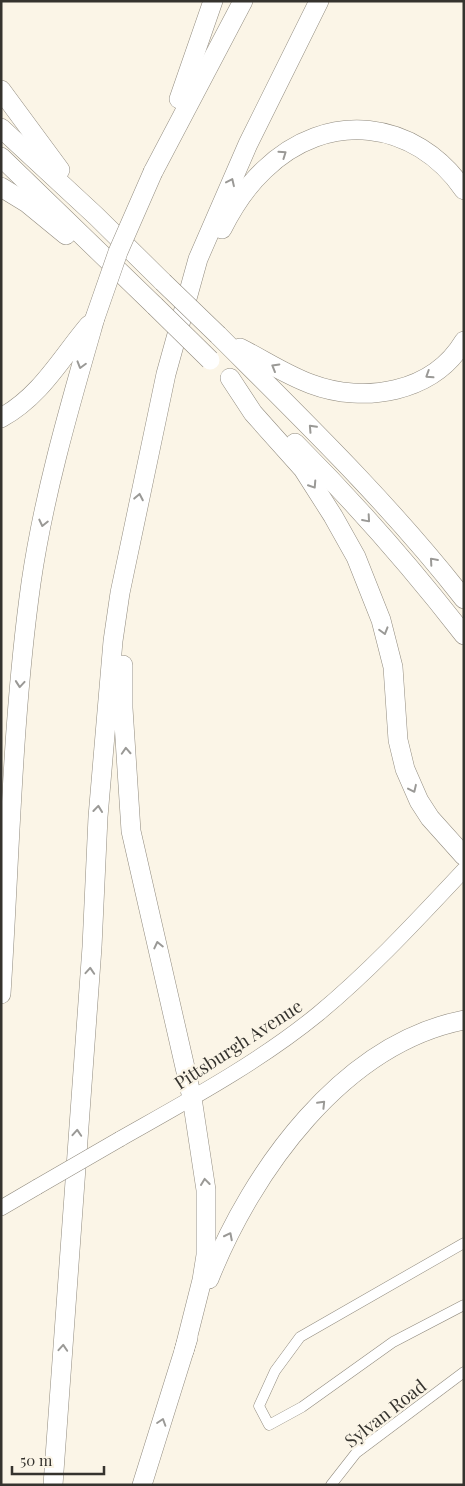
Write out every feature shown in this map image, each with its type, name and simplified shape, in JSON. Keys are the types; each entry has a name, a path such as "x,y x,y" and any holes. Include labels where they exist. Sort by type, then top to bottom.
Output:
{"highway":[{"path":"153,172 166,127 193,63 213,1"},
{"path":"1,994 10,802 32,582 41,528 67,419 95,318 122,243 153,172 243,1"},
{"path":"53,1485 92,948 98,817 113,641 129,545 166,374 198,259 248,144 319,1"},
{"path":"1,90 32,134 96,216"},
{"path":"1,128 96,216 294,409 414,538 464,599"},
{"path":"198,259 222,229 240,197 263,170 291,149 306,141 327,134 346,130 370,129 396,135 434,157 449,171 464,190"},
{"path":"1,157 332,479 421,581 464,635"},
{"path":"1,187 42,214 88,256 155,306"},
{"path":"1,418 20,406 44,384 95,318"},
{"path":"221,338 311,384 342,392 368,393 398,390 425,378 451,357 464,341"},
{"path":"230,378 253,413 303,469 356,557 381,620 392,660 398,740 405,769 419,801 430,818 464,856"},
{"path":"129,545 123,708 131,832 192,1098 206,1190 207,1231 202,1280 184,1351"},
{"path":"1,935 3,968"},
{"path":"142,1485 201,1299 228,1238 254,1190 295,1134 334,1091 372,1060 424,1032 464,1020"}],"main road":[{"name":"Pittsburgh Avenue","path":"1,1208 192,1098 271,1048 317,1015 366,973 464,870"}],"street":[{"path":"464,1243 300,1336 275,1371 259,1406 270,1425 302,1407 393,1342 464,1305"},
{"name":"Sylvan Road","path":"331,1485 356,1454 464,1372"}]}
